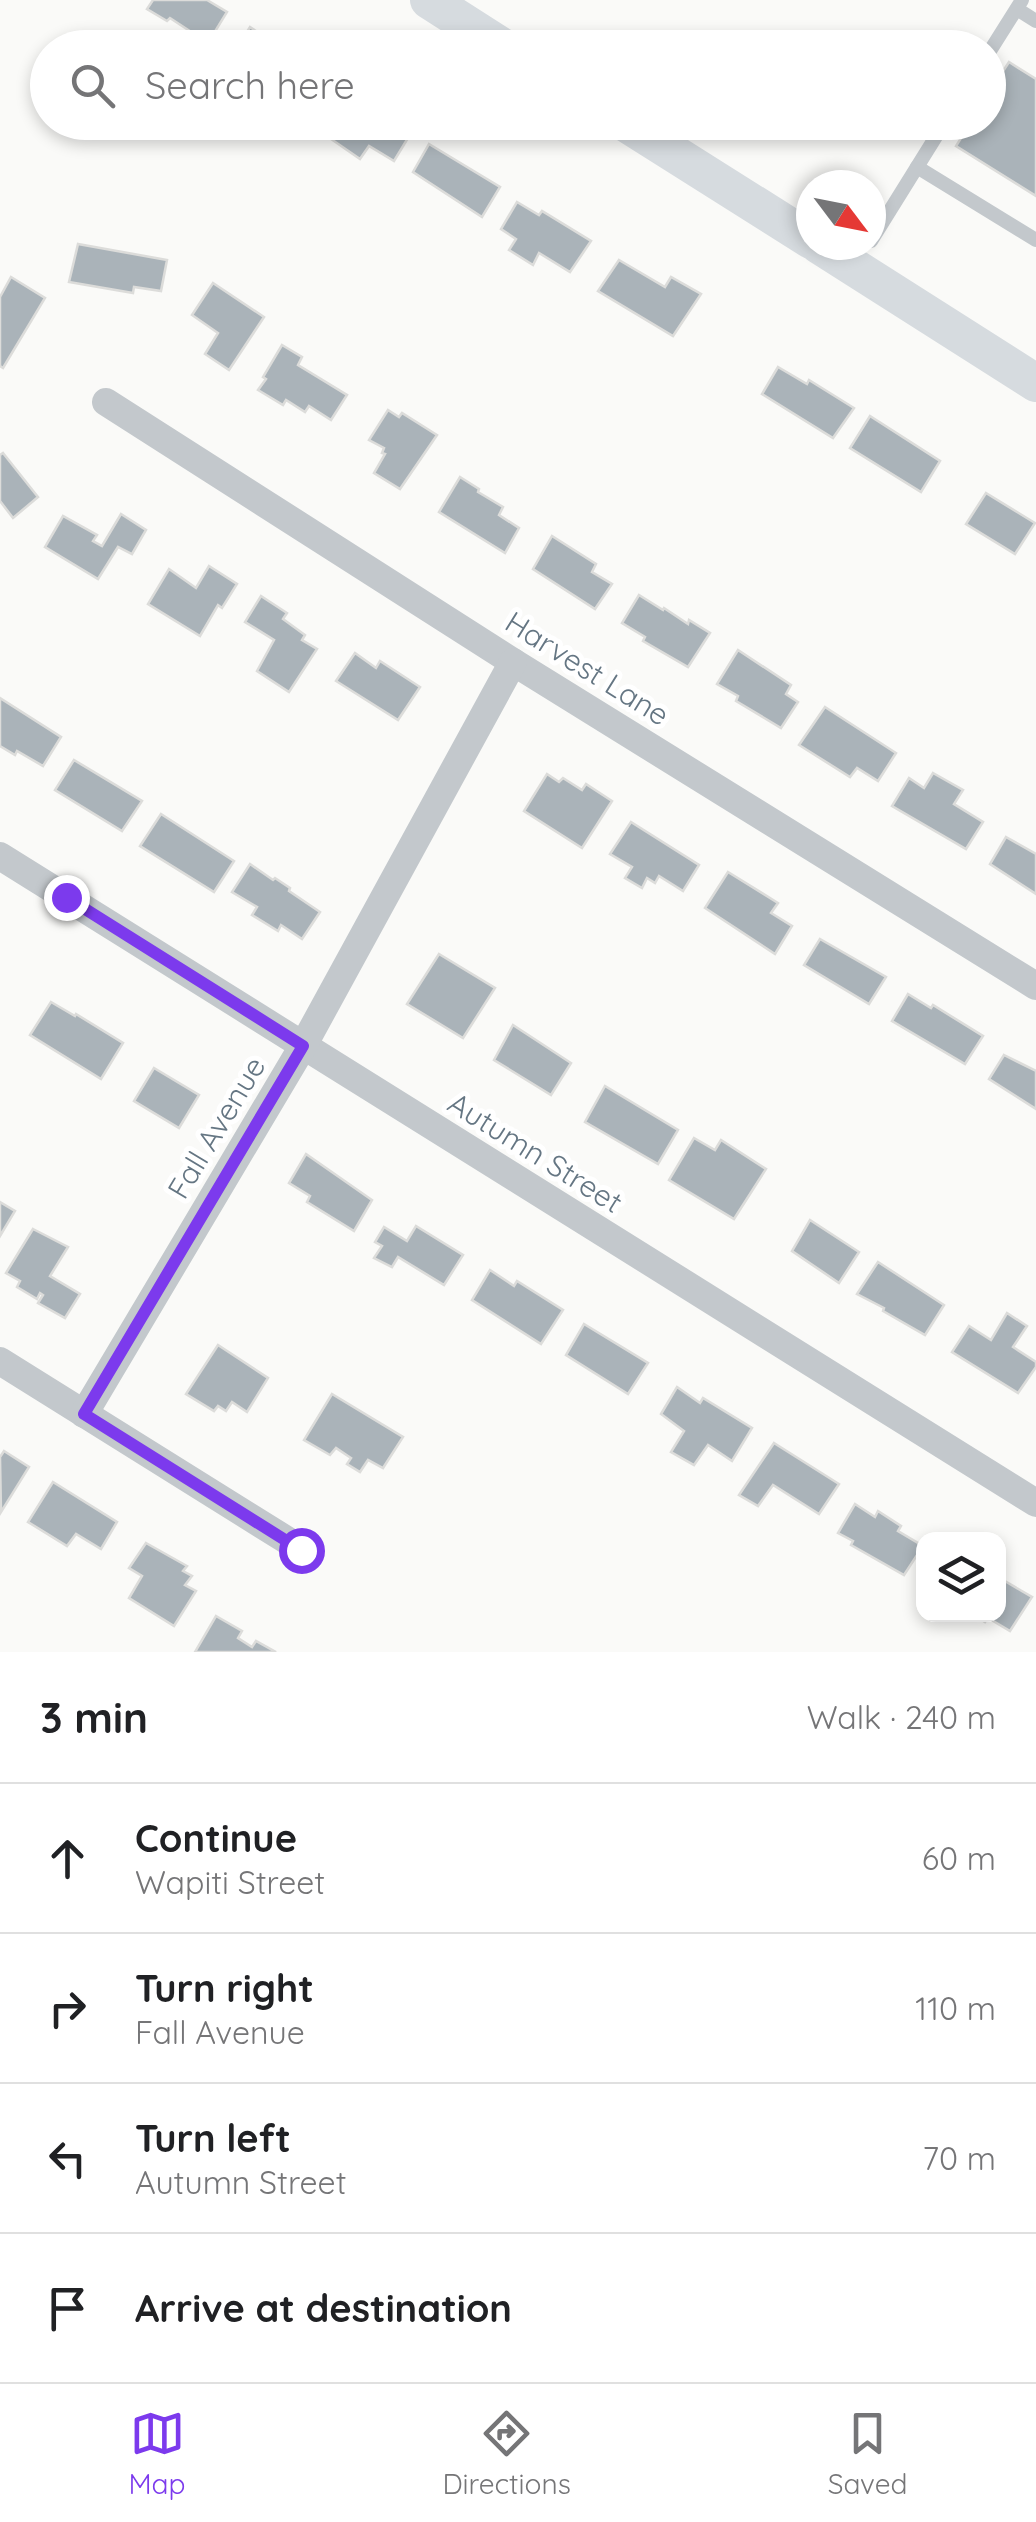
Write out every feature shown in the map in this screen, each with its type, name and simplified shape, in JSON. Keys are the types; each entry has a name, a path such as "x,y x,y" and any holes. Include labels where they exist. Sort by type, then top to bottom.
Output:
{"main road":[{"path":"429,0 476,30"},
{"path":"653,140 796,231"},
{"path":"876,260 1036,382"}],"street":[{"name":"Harvest Lane","path":"106,402 514,662 1036,986"},
{"name":"Fall Avenue","path":"84,1414 303,1046 514,662"},
{"name":"Autumn Street","path":"0,856 1036,1503"},
{"path":"0,1361 301,1550"}],"lane":[{"path":"1003,30 1019,4 1036,21"},
{"path":"886,217 934,140"},
{"path":"918,167 1036,240"}],"building":[{"path":"153,0 207,0 227,12 216,30 188,30 147,9"},
{"path":"1009,62 1036,79 1036,196 956,146 960,140 1006,140"},
{"path":"332,140 407,140 394,161 369,146 360,159"},
{"path":"429,144 500,187 482,217 413,172"},
{"path":"517,202 539,215 542,211 591,241 570,272 539,253 533,265 509,250 516,239 501,229"},
{"path":"78,244 167,260 161,291 134,287 133,293 69,282"},
{"path":"619,260 665,287 671,277 701,294 673,336 598,291"},
{"path":"11,277 45,298 3,368 0,297"},
{"path":"213,283 264,317 229,370 205,354 218,333 192,315"},
{"path":"282,345 302,357 298,365 347,395 331,420 309,406 305,412 258,390"},
{"path":"778,367 807,384 809,380 854,408 833,438 762,394"},
{"path":"388,410 399,417 402,413 437,435 400,489 374,473 385,454 384,448 369,440"},
{"path":"870,416 940,461 921,492 850,448"},
{"path":"3,453 38,497 13,518 0,501"},
{"path":"460,477 503,507 499,515 519,528 505,553 439,512"},
{"path":"986,493 1035,523 1015,554 966,524"},
{"path":"121,514 146,530 132,554 118,547 98,579 45,547 63,516 97,535 93,541 102,546"},
{"path":"552,536 596,564 592,572 612,584 595,609 533,569"},
{"path":"209,566 237,584 222,608 218,605 200,636 148,604 169,569 196,588"},
{"path":"639,595 710,633 688,667 643,641 645,637 622,623"},
{"path":"261,596 287,613 283,619 305,635 302,640 317,649 289,692 257,671 274,640 245,622"},
{"path":"738,650 791,685 786,694 798,702 781,728 736,701 738,696 717,684"},
{"path":"355,653 376,668 380,661 420,687 398,720 336,681"},
{"path":"0,698 61,737 43,766 0,746"},
{"path":"825,707 896,753 878,781 857,768 850,777 799,745"},
{"path":"74,760 142,801 122,831 55,790"},
{"path":"933,773 963,790 954,804 983,822 966,849 892,806 909,778 924,788"},
{"path":"547,774 559,782 563,778 582,790 586,784 612,801 582,848 524,811"},
{"path":"161,814 234,861 214,892 140,846"},
{"path":"631,822 699,865 683,891 659,876 655,883 647,878 642,888 625,878 632,867 610,854"},
{"path":"1006,837 1036,854 1036,894 990,864"},
{"path":"250,864 320,912 302,939 281,925 278,931 252,915 257,907 232,892"},
{"path":"728,872 778,903 771,913 792,926 775,954 705,908"},
{"path":"820,939 886,977 869,1004 804,965"},
{"path":"439,954 495,988 463,1038 407,1004"},
{"path":"908,994 983,1036 965,1064 892,1021"},
{"path":"51,1002 123,1043 101,1079 30,1035"},
{"path":"513,1025 571,1063 551,1095 494,1060"},
{"path":"1004,1055 1036,1071 1036,1109 989,1079"},
{"path":"154,1068 199,1095 179,1128 134,1101"},
{"path":"605,1086 678,1130 658,1164 585,1122"},
{"path":"694,1138 715,1150 721,1140 766,1169 734,1219 669,1180"},
{"path":"306,1154 372,1200 354,1231 307,1202 310,1196 289,1183"},
{"path":"0,1202 15,1211 0,1236"},
{"path":"810,1220 859,1252 839,1283 792,1251"},
{"path":"416,1226 463,1255 444,1285 398,1257 392,1267 374,1258 382,1246 375,1242 384,1227 407,1241"},
{"path":"33,1229 68,1247 50,1276 80,1294 65,1318 38,1303 43,1295 40,1293 37,1299 17,1287 20,1281 6,1273"},
{"path":"878,1262 944,1305 925,1335 857,1294"},
{"path":"490,1270 514,1286 517,1281 563,1310 541,1344 472,1300"},
{"path":"1007,1313 1027,1326 1013,1347 1036,1362 1018,1393 952,1352 969,1326 991,1340"},
{"path":"584,1324 648,1363 628,1394 566,1355"},
{"path":"218,1345 268,1378 247,1412 232,1402 226,1411 218,1406 214,1411 186,1394"},
{"path":"677,1387 700,1403 703,1398 752,1428 732,1461 708,1445 694,1465 671,1452 684,1431 661,1414"},
{"path":"332,1394 403,1437 383,1468 368,1460 360,1472 347,1464 351,1458 336,1448 330,1455 304,1440"},
{"path":"774,1443 839,1484 819,1514 773,1485 758,1506 739,1495"},
{"path":"4,1451 29,1467 1,1512 0,1457"},
{"path":"53,1482 117,1522 101,1549 76,1534 67,1546 28,1522"},
{"path":"855,1504 875,1517 878,1511 901,1526 898,1531 916,1542 916,1557 904,1575 851,1545 853,1541 838,1533"},
{"path":"146,1543 187,1566 183,1571 192,1576 185,1585 196,1591 174,1626 129,1598 142,1576 129,1568"},
{"path":"1006,1582 1032,1597 1010,1631 995,1622 1006,1622"},
{"path":"216,1616 242,1631 238,1638 252,1647 256,1641 276,1652 195,1652"}],"route":[{"path":"66,897 303,1046 84,1414 301,1550"}]}
